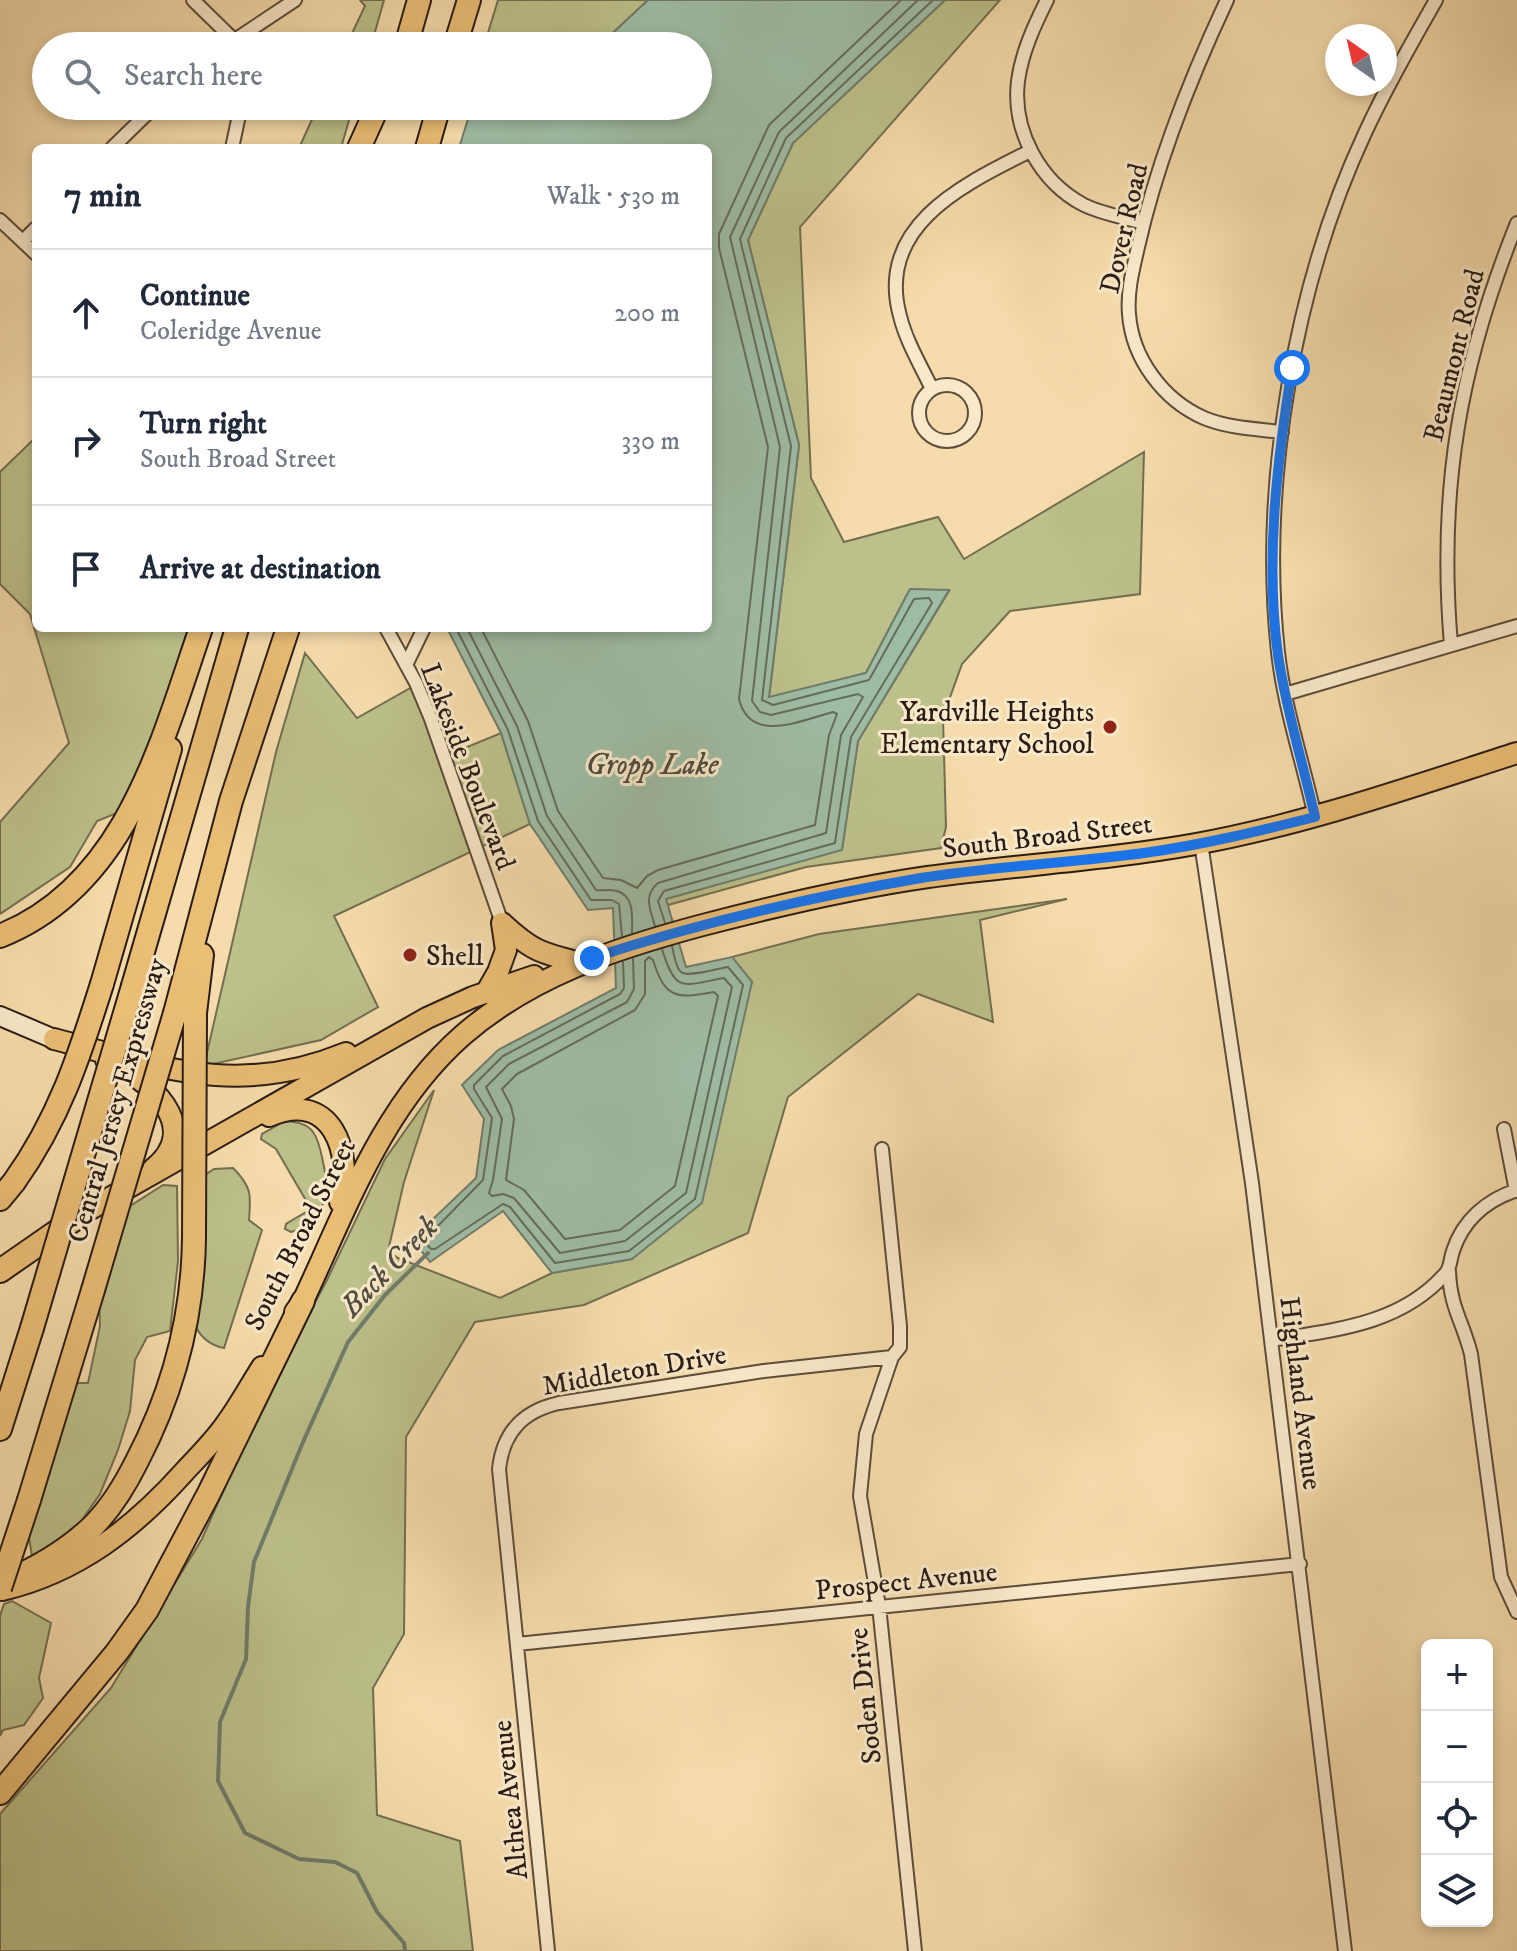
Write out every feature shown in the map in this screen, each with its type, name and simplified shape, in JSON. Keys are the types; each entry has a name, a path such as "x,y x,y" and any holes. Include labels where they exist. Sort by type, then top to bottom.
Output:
{"highway":[{"path":"410,32 419,0"},
{"path":"459,32 469,0"},
{"path":"361,144 372,120"},
{"path":"378,144 385,120"},
{"path":"428,144 435,120"},
{"path":"0,936 38,917 63,899 85,878 115,840 164,736 200,632"},
{"path":"7,1191 40,1144 78,1062 153,812 200,632"},
{"name":"Central Jersey Expressway","path":"0,1429 236,632"},
{"path":"0,1588 63,1551 92,1527 122,1489 149,1438 179,1356 193,1281 194,1238 185,1013 201,960 230,834 231,801 287,632"},
{"name":"Central Jersey Expressway","path":"0,1588 93,1290 185,1013"},
{"path":"0,1271 85,1212"},
{"path":"0,1793 117,1652 147,1610 196,1520 303,1301"}],"main road":[{"name":"South Broad Street","path":"0,1259 427,1018 486,993 695,927 827,895 923,878 1124,856 1201,843 1315,817 1517,753"},
{"path":"502,923 527,946 549,955 586,960"},
{"path":"486,993 506,950 502,923"},
{"name":"South Broad Street","path":"0,1588 28,1584 82,1561 135,1522 169,1489 225,1425 303,1301 386,1127 416,1084 439,1059 496,1010 524,991 586,960"},
{"path":"0,1016 119,1066 163,1100 170,1112 173,1138 169,1151 162,1162 131,1186"},
{"path":"54,1039 181,1072 203,1076 254,1076 321,1063 427,1018"},
{"path":"246,1121 290,1109 305,1110 317,1114 335,1132 345,1168 344,1186 327,1248"}],"street":[{"path":"193,0 222,32"},
{"path":"250,32 295,0"},
{"path":"1047,0 1032,31 1018,84 1018,109 1030,151 1052,181 1068,195 1087,206 1143,223"},
{"name":"Dover Road","path":"1227,0 1182,104 1143,223 1128,295 1129,315 1140,356 1151,375 1174,399 1202,417 1222,425 1282,432"},
{"path":"1315,817 1278,653 1274,520 1282,432 1306,307 1339,196 1393,76 1436,0"},
{"path":"116,144 141,120"},
{"path":"233,144 238,120"},
{"path":"932,389 900,319 896,299 896,280 906,244 932,210 950,194 1030,151"},
{"path":"0,220 32,250"},
{"name":"Beaumont Road","path":"1451,645 1446,540 1455,435 1467,374 1486,309 1517,223"},
{"path":"23,241 32,232"},
{"path":"949,385 958,387 971,399 975,407 973,424 959,438 941,440 932,437 921,422 921,404 932,389 949,385"},
{"path":"1285,694 1517,626"},
{"name":"Lakeside Boulevard","path":"388,632 431,719 502,923"},
{"path":"406,665 422,632"},
{"name":"Highland Avenue","path":"1201,843 1252,1183 1345,1951"},
{"path":"1504,1129 1516,1190 1492,1201 1470,1219 1456,1243 1449,1271 1449,1292 1471,1354 1501,1577 1517,1612"},
{"name":"Soden Drive","path":"882,1149 900,1347 892,1357 866,1434 860,1496 879,1606 915,1951"},
{"path":"1271,1340 1357,1326 1384,1317 1426,1292 1449,1271"},
{"name":"Middleton Drive","path":"517,1644 499,1469 505,1441 528,1414 543,1406 559,1403 764,1371 892,1357"},
{"name":"Prospect Avenue","path":"517,1644 1300,1564"},
{"name":"Althea Avenue","path":"517,1644 548,1951"}],"shaded area":[{"path":"360,0 384,0 375,32 353,32 365,6"},
{"path":"498,0 648,0 614,32 488,32"},
{"path":"945,0 1000,0 800,227 811,478 844,542 938,517 964,559 1144,452 1140,594 1010,611 962,664 943,717 946,827 941,848 806,867 668,905 665,899 842,849 858,741 949,591 910,589 866,673 769,698 799,445 748,240 793,143"},
{"path":"312,120 349,120 342,144 301,144"},
{"path":"32,441 32,621 30,614 0,584 0,472"},
{"path":"35,632 197,632 147,801 97,821 70,867 0,914 0,822 69,743"},
{"path":"305,653 357,718 421,682 448,755 501,733 530,824 334,916 378,1007 321,1040 204,1066 276,752"},
{"path":"1067,899 980,920 993,1022 918,994 788,1097 748,1233 584,1305 475,1322 406,1437 404,1634 373,1688 377,1815 460,1841 473,1951 0,1951 0,1814 111,1688 202,1539 267,1392 326,1282 385,1159 434,1090 404,1182 388,1251 398,1258 500,1298 552,1273 632,1259 752,982 732,957 819,934"},
{"path":"285,1121 304,1125 315,1135 326,1184 323,1204 318,1213 312,1221 291,1232 285,1229 286,1224 311,1209 276,1149 261,1139 262,1134"},
{"path":"233,1168 249,1192 249,1220 262,1230 224,1348 207,1341 196,1327 205,1175 214,1169"},
{"path":"163,1185 177,1186 178,1261 170,1331 147,1337 135,1360 130,1411 100,1494 75,1530 53,1547 32,1556 28,1532 70,1394 77,1383 88,1383 100,1326 99,1299 124,1210"},
{"path":"12,1601 51,1623 39,1678 43,1698 24,1725 3,1730 0,1736 0,1616 4,1604"}],"water":[{"name":"Gropp Lake","path":"648,0 945,0 793,143 748,240 799,445 769,697 866,673 910,589 949,590 858,741 842,850 666,899 686,967 732,957 752,982 702,1203 632,1259 552,1273 503,1211 430,1262 412,1239 476,1178 484,1119 462,1085 498,1050 616,988 613,908 588,910 530,824 501,733 449,632 712,632 712,144 460,144 468,120 712,120 712,32 614,32"}],"waterway":[{"name":"Back Creek","path":"405,1951 404,1943 377,1912 357,1873 335,1862 299,1859 245,1833 218,1781 220,1722 246,1659 254,1562 348,1342 385,1295 428,1253"}],"place":[{"name":"Yardville Heights Elementary School","path":"1110,727"},
{"name":"Shell","path":"410,955"}],"route":[{"path":"592,958 695,927 827,895 988,869 1148,852 1315,817 1285,694 1278,653 1274,588 1278,469 1292,368"}]}
